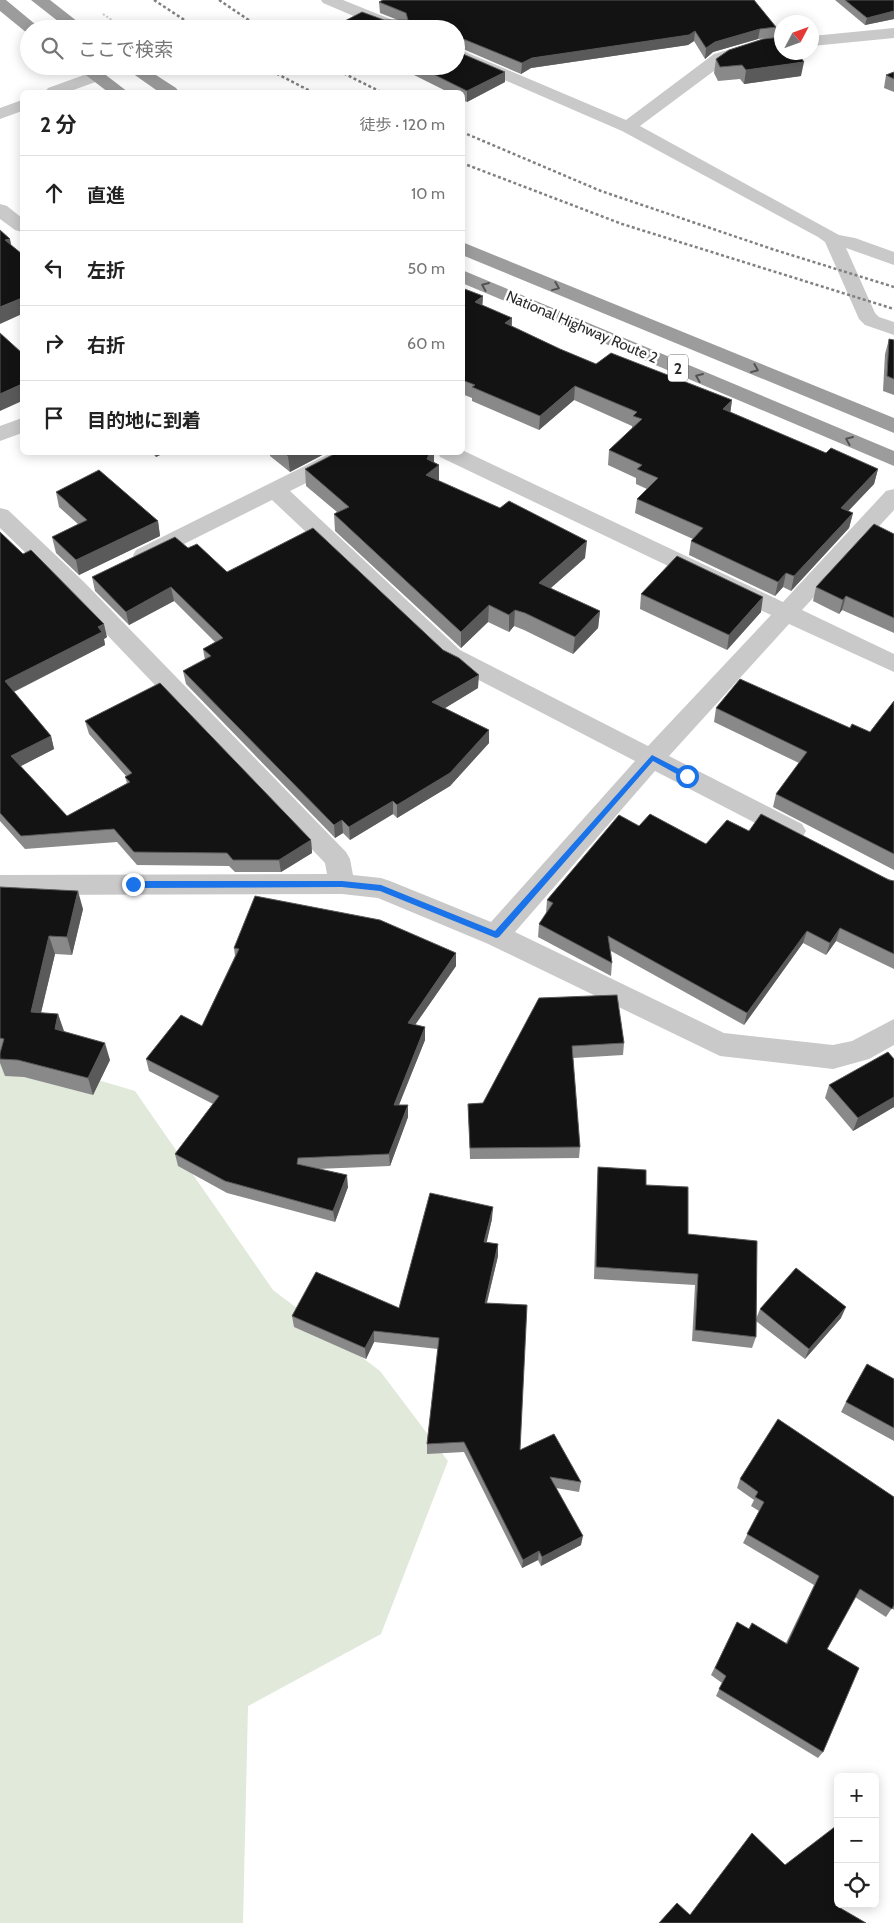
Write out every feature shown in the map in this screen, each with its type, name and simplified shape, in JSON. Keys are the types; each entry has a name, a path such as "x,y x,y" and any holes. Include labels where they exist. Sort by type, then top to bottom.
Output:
{"highway":[{"path":"40,0 67,20"},
{"path":"0,3 22,20"},
{"path":"94,75 116,90"},
{"path":"144,75 167,90"},
{"name":"National Highway Route 2","path":"465,249 894,426"},
{"name":"National Highway Route 2","path":"465,277 894,459"}],"street":[{"path":"330,0 378,20"},
{"path":"819,40 894,33"},
{"path":"628,127 720,58 759,46 774,45"},
{"path":"465,57 628,127 825,232 833,239 866,315 872,321 894,329"},
{"path":"57,90 82,75"},
{"path":"0,114 20,106"},
{"path":"0,210 20,225"},
{"path":"833,239 848,242 894,259"},
{"path":"0,434 20,425"},
{"path":"128,563 345,455"},
{"path":"454,455 894,664"},
{"path":"276,491 452,656 816,844"},
{"path":"496,935 652,758 894,496"},
{"path":"0,515 85,584 337,859 342,884"},
{"path":"0,885 342,884 381,888 496,935 720,1044 833,1057 859,1051 894,1031"}],"green space":[{"path":"0,1051 135,1091 273,1290 380,1371 448,1461 381,1634 248,1706 243,1923 0,1923"}],"building":[{"path":"383,0 754,0 774,25 774,27 760,29 715,42 706,48 695,31 689,35 532,58 522,63 465,40 465,20 408,20 406,13 379,2"},
{"path":"845,0 894,0 894,11 867,18"},
{"path":"362,12 384,20 347,20"},
{"path":"774,38 774,60 803,60 804,62 746,70 742,65 720,67 716,59 729,50 763,39"},
{"path":"465,55 505,72 467,91 435,75 465,75"},
{"path":"894,72 894,79 886,75"},
{"path":"0,230 10,239 5,240 20,252 20,299 0,307"},
{"path":"465,289 483,296 475,302 512,318 505,323 560,349 596,364 611,353 732,400 723,409 826,453 831,448 878,469 841,508 853,513 794,576 786,573 778,582 691,541 703,528 637,499 658,478 637,469 642,465 609,450 642,419 633,416 637,412 575,386 540,416 472,387 475,385 465,381"},
{"path":"0,333 20,351 20,385 0,394"},
{"path":"889,339 894,340 894,379 887,376"},
{"path":"332,455 429,455 427,459 439,465 426,475 500,508 509,501 587,541 539,583 600,611 575,637 525,613 515,610 509,615 489,605 461,632 334,514 349,507 305,469"},
{"path":"99,470 158,521 76,560 52,537 87,520 56,492"},
{"path":"874,524 894,534 894,618 846,596 843,600 816,587"},
{"path":"313,528 443,650 459,658 479,675 432,702 489,730 450,773 397,805 393,801 349,827 342,820 334,825 183,671 211,656 203,649 223,638 171,587 126,612 92,577 175,537 188,548 197,544 227,572"},
{"path":"0,532 23,554 31,550 104,624 98,627 102,632 5,681 51,736 11,756 67,816 130,782 125,777 132,773 85,721 160,683 311,840 279,860 233,860 227,853 134,852 114,829 21,836 0,813"},
{"path":"677,556 763,597 729,635 641,594"},
{"path":"740,679 850,728 852,724 870,732 894,701 894,854 776,794 807,752 716,708"},
{"path":"650,814 706,844 727,820 749,831 761,814 894,881 894,954 840,928 830,943 807,931 747,1013 608,936 612,963 539,924 553,903 547,900 619,815 639,826"},
{"path":"0,887 78,891 67,937 49,936 31,1012 58,1014 55,1029 105,1043 88,1078 18,1060 0,1059 4,1039 0,1038"},
{"path":"255,896 380,920 456,953 408,1023 425,1027 394,1105 408,1105 389,1154 298,1158 297,1164 347,1175 333,1211 225,1181 175,1154 219,1096 146,1059 181,1015 202,1026 239,949 234,948"},
{"path":"617,995 624,1043 572,1046 580,1147 470,1148 468,1104 483,1103 539,998"},
{"path":"888,1052 894,1059 894,1097 858,1118 829,1085"},
{"path":"598,1167 646,1170 646,1185 688,1187 688,1234 757,1241 756,1337 695,1330 698,1274 596,1267"},
{"path":"430,1193 493,1207 484,1242 498,1244 485,1303 527,1305 520,1450 554,1434 581,1482 550,1477 583,1536 542,1557 539,1551 523,1560 464,1442 427,1444 439,1338 374,1331 365,1348 292,1316 316,1272 399,1308"},
{"path":"796,1268 846,1307 809,1349 760,1309"},
{"path":"867,1364 894,1379 894,1428 846,1402"},
{"path":"778,1419 894,1497 894,1605 892,1609 860,1589 827,1649 859,1668 823,1752 719,1689 726,1676 715,1668 737,1622 749,1629 752,1623 787,1644 819,1576 747,1534 764,1502 755,1497 758,1492 740,1479"},
{"path":"834,1828 834,1908 840,1908 866,1923 659,1923 677,1903 690,1915 752,1833 785,1865"}],"railway":[{"path":"154,0 184,20"},
{"path":"219,0 249,20"},
{"path":"279,75 308,90"},
{"path":"347,75 377,90"},
{"path":"465,133 601,191 775,250 894,287"},
{"path":"465,164 622,224 894,309"}],"route":[{"path":"133,884 342,884 381,888 496,935 652,758 687,776"}]}
